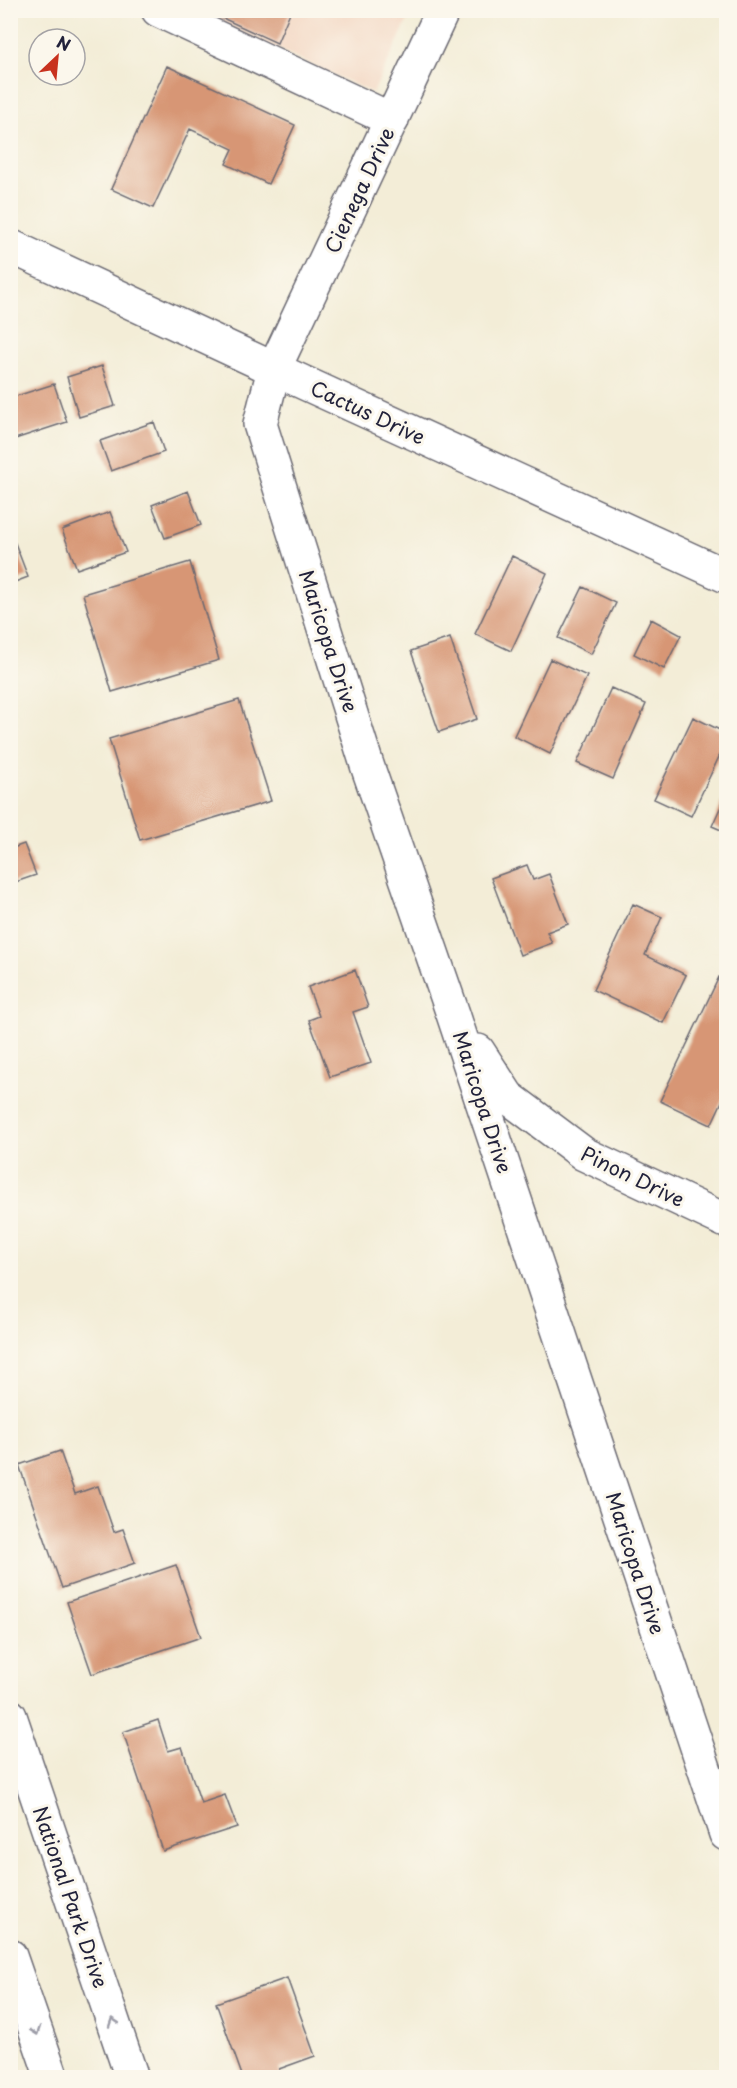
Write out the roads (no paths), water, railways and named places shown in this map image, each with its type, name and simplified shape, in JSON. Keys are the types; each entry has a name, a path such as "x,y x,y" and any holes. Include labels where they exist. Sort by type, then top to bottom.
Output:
{"street":[{"path":"158,10 392,120"},
{"name":"Cienega Drive","path":"274,369 392,120 432,15"},
{"name":"Cactus Drive","path":"10,246 726,576"},
{"name":"Maricopa Drive","path":"274,369 260,424 368,765 726,1833"},
{"name":"Pinon Drive","path":"453,1014 508,1097 584,1154 726,1221"},
{"name":"National Park Drive","path":"10,1716 132,2078"},
{"path":"10,1956 52,2078"}]}
